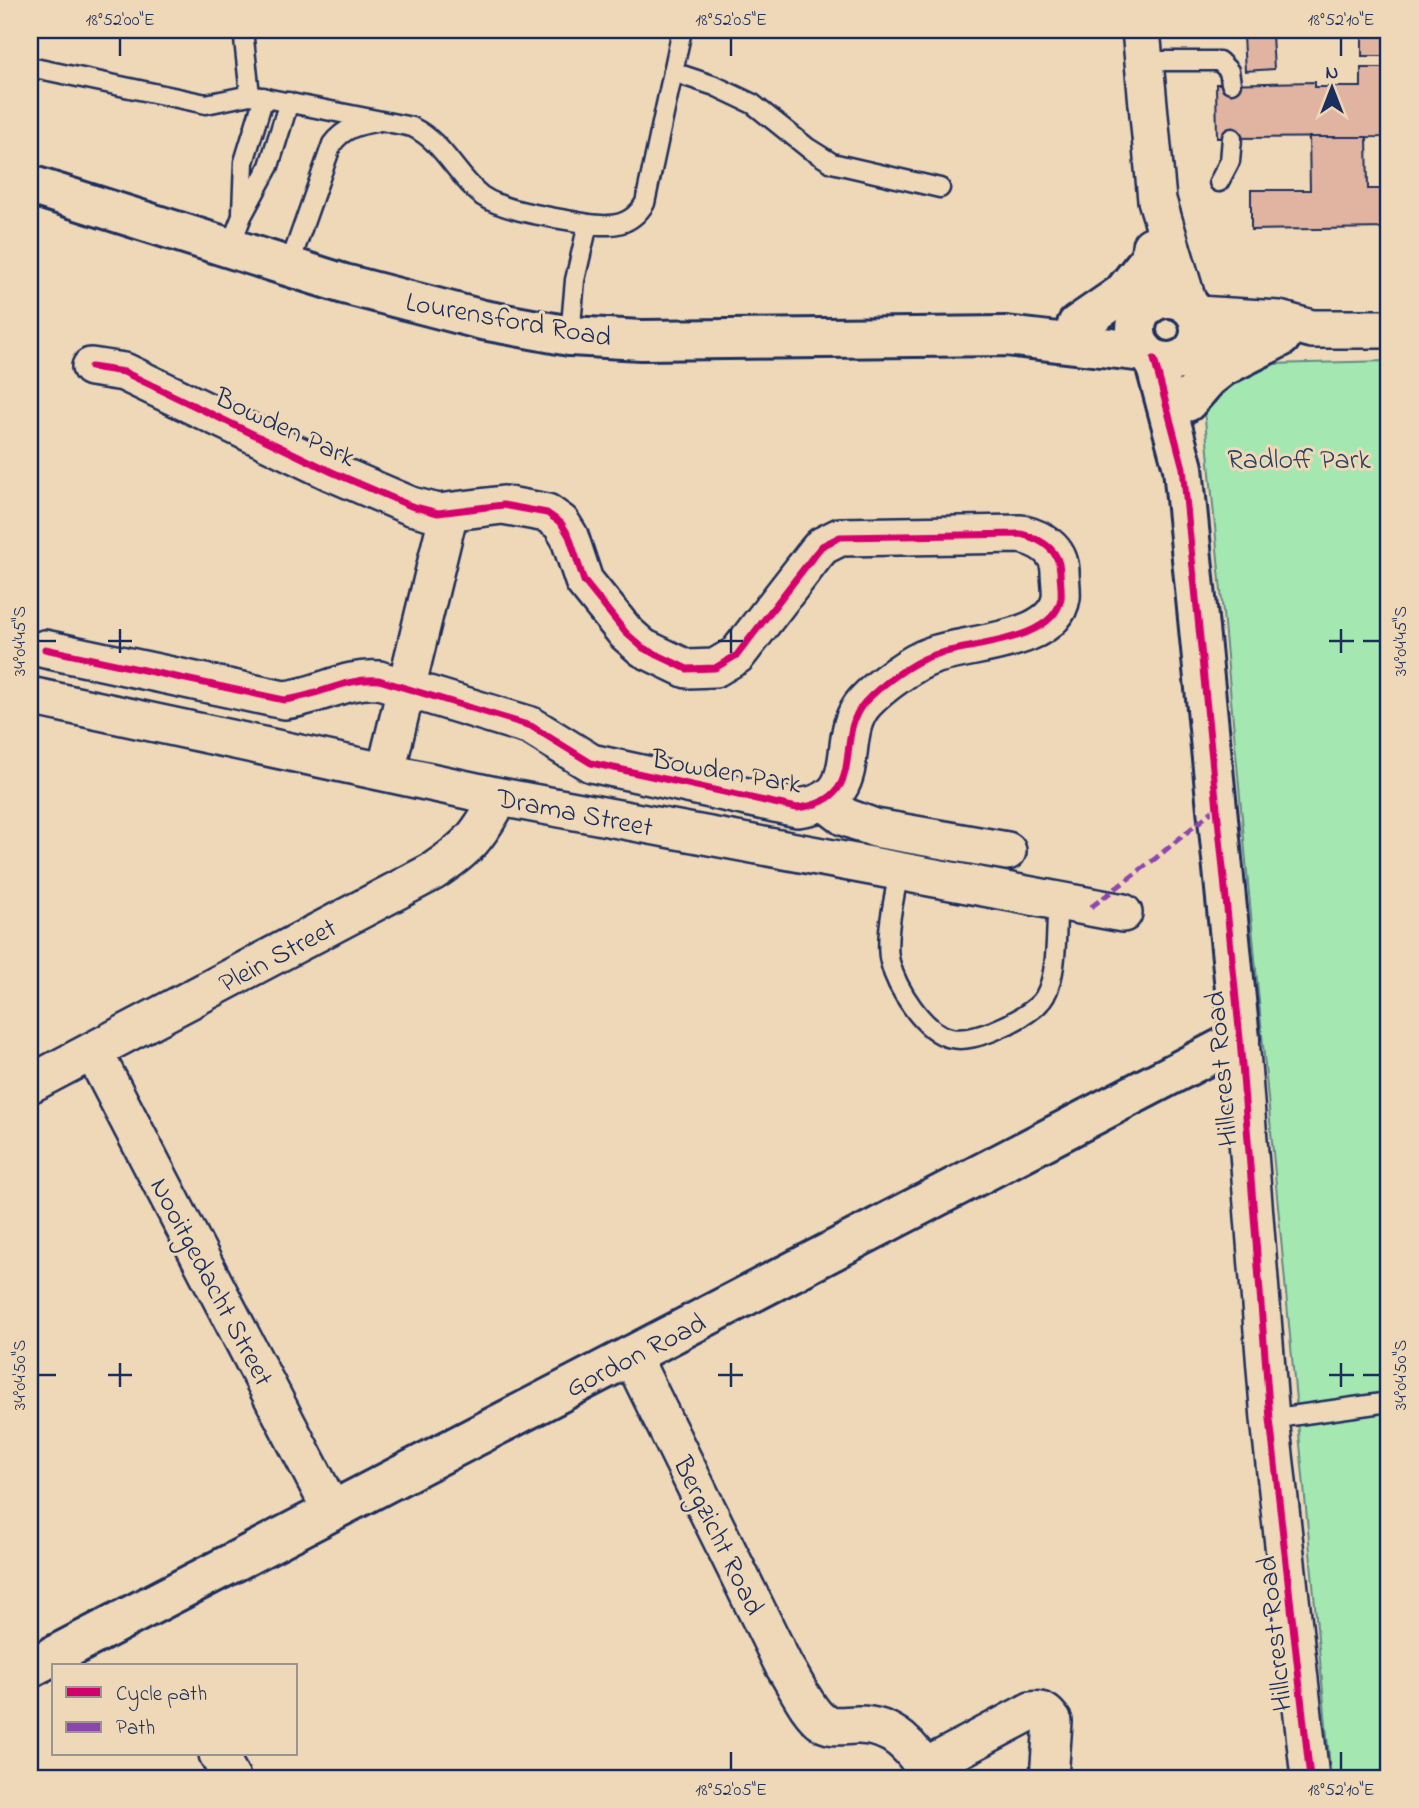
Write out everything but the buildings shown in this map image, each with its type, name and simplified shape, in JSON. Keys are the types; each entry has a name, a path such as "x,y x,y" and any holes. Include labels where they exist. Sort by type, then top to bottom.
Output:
{"street":[{"name":"Hillcrest Road","path":"1142,45 1157,200 1187,402 1183,468"},
{"name":"Lourensford Road","path":"30,185 236,231 289,266 344,284 483,320 570,335 641,340 1006,335 1177,339 1279,320 1296,333 1389,329"},
{"name":"Hillcrest Road","path":"1143,310 1157,200"},
{"path":"1077,326 1122,294 1149,260"},
{"name":"Lourensford Road","path":"1006,335 1077,326 1143,310"},
{"path":"1143,310 1137,323 1136,335 1177,339"},
{"path":"1187,402 1208,378 1222,367 1296,333"},
{"name":"Hillcrest Road","path":"1177,339 1183,468 1240,1040 1270,1419 1310,1778"},
{"name":"Bowden Park","path":"45,649 284,700 299,699 362,678 379,680 531,726 591,763 797,808 824,801 835,792 848,766 853,724 872,696 911,666 929,656 1035,630 1053,616 1061,597 1059,562 1044,543 1021,534 840,537 822,546 737,655 715,668 687,670 634,642 584,581 569,536 554,517 537,510 503,505 438,513 411,506 332,472 124,372 90,367"},
{"path":"386,771 449,512"},
{"name":"Drama Street","path":"30,696 499,797 1123,913"},
{"name":"Plein Street","path":"30,1084 460,855 478,835 499,797"},
{"name":"Bowden Park","path":"824,801 845,817 875,828 1007,851"},
{"name":"Gordon Road","path":"30,1668 1240,1040"},
{"name":"Nooitgedacht Street","path":"93,1051 332,1511"},
{"name":"Bergzicht Road","path":"631,1355 785,1666 813,1711 827,1724 871,1726 896,1735 908,1744 927,1773"},
{"path":"927,1773 1031,1711 1037,1710 1049,1715 1053,1722 1049,1778"},
{"path":"219,1756 231,1778"}],"lane":[{"path":"236,231 244,162 257,96 243,30"},
{"path":"30,67 206,104 257,96 412,127 435,141 473,187 489,200 508,207 610,227 620,225 639,214 646,203 682,30"},
{"path":"1142,45 1219,61 1230,71 1231,83"},
{"path":"673,72 715,86 753,104 808,148 832,163 940,188"},
{"path":"236,231 269,166 289,102"},
{"path":"289,266 332,144 352,127 383,121"},
{"path":"1219,182 1230,161 1232,138"},
{"path":"570,335 575,280 588,224"},
{"path":"899,871 890,928 889,961 908,1001 928,1027 951,1038 977,1037 1013,1023 1044,999 1053,976 1058,901"},
{"path":"1270,1419 1389,1402"}],"green space":[{"name":"Radloff Park","path":"1389,361 1389,1778 1331,1778 1204,408 1209,394 1269,364"}],"marked path":[{"path":"1091,907 1216,808"}],"cycle path":[{"path":"1154,359 1183,468 1240,1039 1270,1419 1310,1778"},
{"path":"45,649 284,700 355,681 379,680 531,726 591,763 797,808 820,803 834,793 842,780 856,717 865,702 887,682 931,656 1026,633 1043,624 1055,613 1061,598 1060,571 1056,557 1042,542 1021,534 840,537 822,546 737,655 715,668 687,669 643,648 626,633 584,581 569,536 561,523 547,513 503,505 438,513 411,506 332,472 124,372 91,367"}]}
